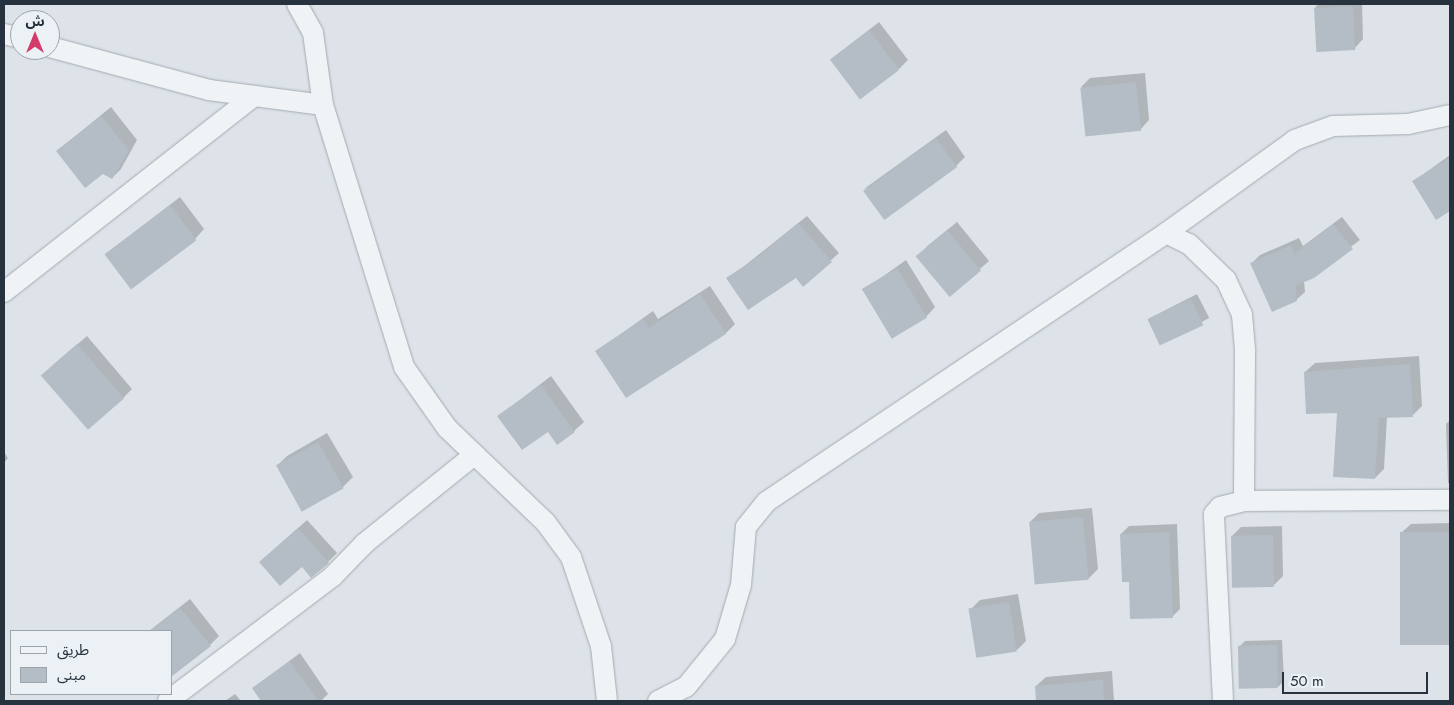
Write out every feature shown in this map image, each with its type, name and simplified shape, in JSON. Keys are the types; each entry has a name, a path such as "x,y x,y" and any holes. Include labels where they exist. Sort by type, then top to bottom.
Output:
{"street":[{"path":"297,4 313,34 323,105 404,368 447,428 473,456 546,524 571,557 601,646 607,701"},
{"path":"60,50 209,90 323,105"},
{"path":"4,292 254,96"},
{"path":"658,701 686,686 725,639 742,585 746,527 766,502 1166,234 1295,140 1333,126 1408,124 1450,115"},
{"path":"1166,234 1189,244 1226,280 1242,315 1245,352 1244,501"},
{"path":"168,701 333,576 365,543 473,456"},
{"path":"1223,701 1214,514 1220,507 1244,501 1450,500"}],"building":[{"path":"1353,6 1355,50 1316,52 1314,8"},
{"path":"869,30 899,70 860,99 830,59"},
{"path":"1136,82 1141,131 1085,137 1080,88"},
{"path":"101,116 129,150 112,179 103,174 85,188 56,151"},
{"path":"936,138 957,167 884,220 863,191"},
{"path":"1450,158 1450,211 1436,220 1412,181"},
{"path":"170,205 196,240 131,289 105,254"},
{"path":"798,223 832,262 803,287 796,278 748,310 726,278 758,257"},
{"path":"1333,224 1353,249 1314,278 1295,286 1297,301 1272,312 1250,263 1291,245 1294,254"},
{"path":"947,230 981,271 950,297 916,256"},
{"path":"897,268 927,318 892,339 862,289"},
{"path":"700,294 726,334 626,398 595,351 643,319 649,328"},
{"path":"1191,299 1203,325 1160,346 1147,319"},
{"path":"77,344 124,398 88,430 41,375"},
{"path":"1410,364 1413,417 1379,418 1375,479 1333,477 1337,413 1306,414 1304,372"},
{"path":"541,385 575,432 557,445 548,432 522,450 497,416"},
{"path":"318,442 344,488 302,512 276,465"},
{"path":"1083,517 1088,580 1035,584 1029,522"},
{"path":"298,528 329,563 311,578 302,567 280,586 259,562"},
{"path":"1169,532 1173,618 1130,619 1129,582 1122,582 1120,534"},
{"path":"1400,532 1449,532 1449,645 1400,645"},
{"path":"1273,535 1274,587 1232,588 1231,536"},
{"path":"1009,602 1017,651 976,658 969,608"},
{"path":"180,608 211,646 172,676 172,630 151,630"},
{"path":"1277,645 1278,688 1239,689 1238,646"},
{"path":"290,661 318,701 261,701 252,688"},
{"path":"1103,680 1104,701 1036,701 1035,686"}]}
